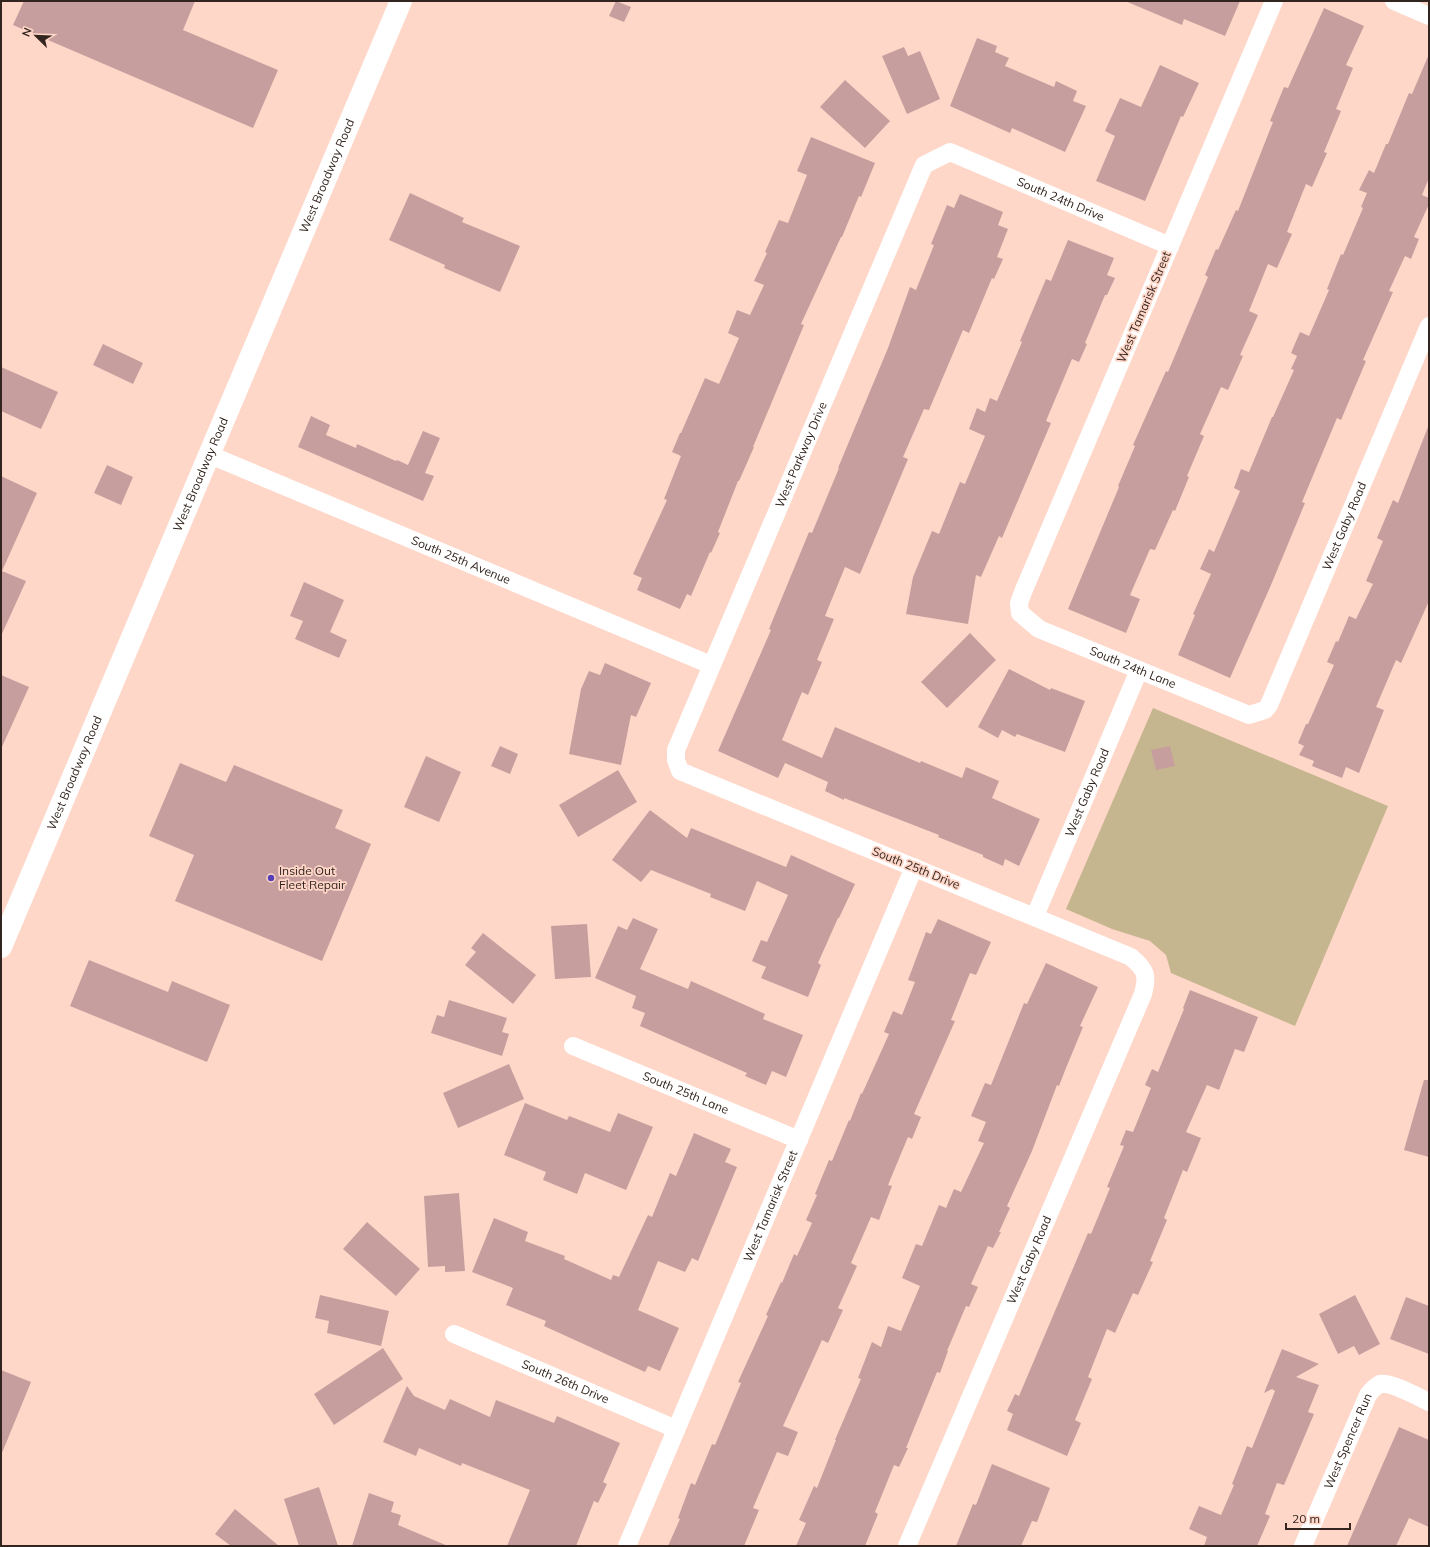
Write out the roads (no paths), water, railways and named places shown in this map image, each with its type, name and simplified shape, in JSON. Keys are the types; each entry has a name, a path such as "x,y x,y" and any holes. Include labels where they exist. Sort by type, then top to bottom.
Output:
{"main road":[{"name":"West Broadway Road","path":"1,947 401,1"}],"street":[{"name":"West Tamarisk Street","path":"1020,613 1019,603 1023,592 1274,1"},
{"path":"1394,1 1429,16"},
{"name":"South 24th Drive","path":"950,152 1170,246"},
{"name":"West Parkway Drive","path":"680,771 676,760 676,750 924,166 950,152"},
{"name":"West Gaby Road","path":"1249,715 1265,710 1269,705 1429,326"},
{"name":"South 25th Avenue","path":"210,455 712,665"},
{"name":"South 24th Lane","path":"1020,613 1039,629 1249,715"},
{"name":"West Gaby Road","path":"1035,916 1139,670"},
{"name":"South 25th Drive","path":"680,771 1131,956 1140,964 1146,973"},
{"name":"West Tamarisk Street","path":"627,1546 914,867"},
{"name":"West Gaby Road","path":"907,1546 1143,994 1146,984 1146,973"},
{"name":"South 25th Lane","path":"573,1046 799,1140"},
{"name":"South 26th Drive","path":"454,1334 676,1429"},
{"name":"West Spencer Run","path":"1303,1546 1368,1395 1380,1384 1395,1387 1429,1402"}],"place":[{"name":"Inside Out Fleet Repair","path":"271,878"}]}
